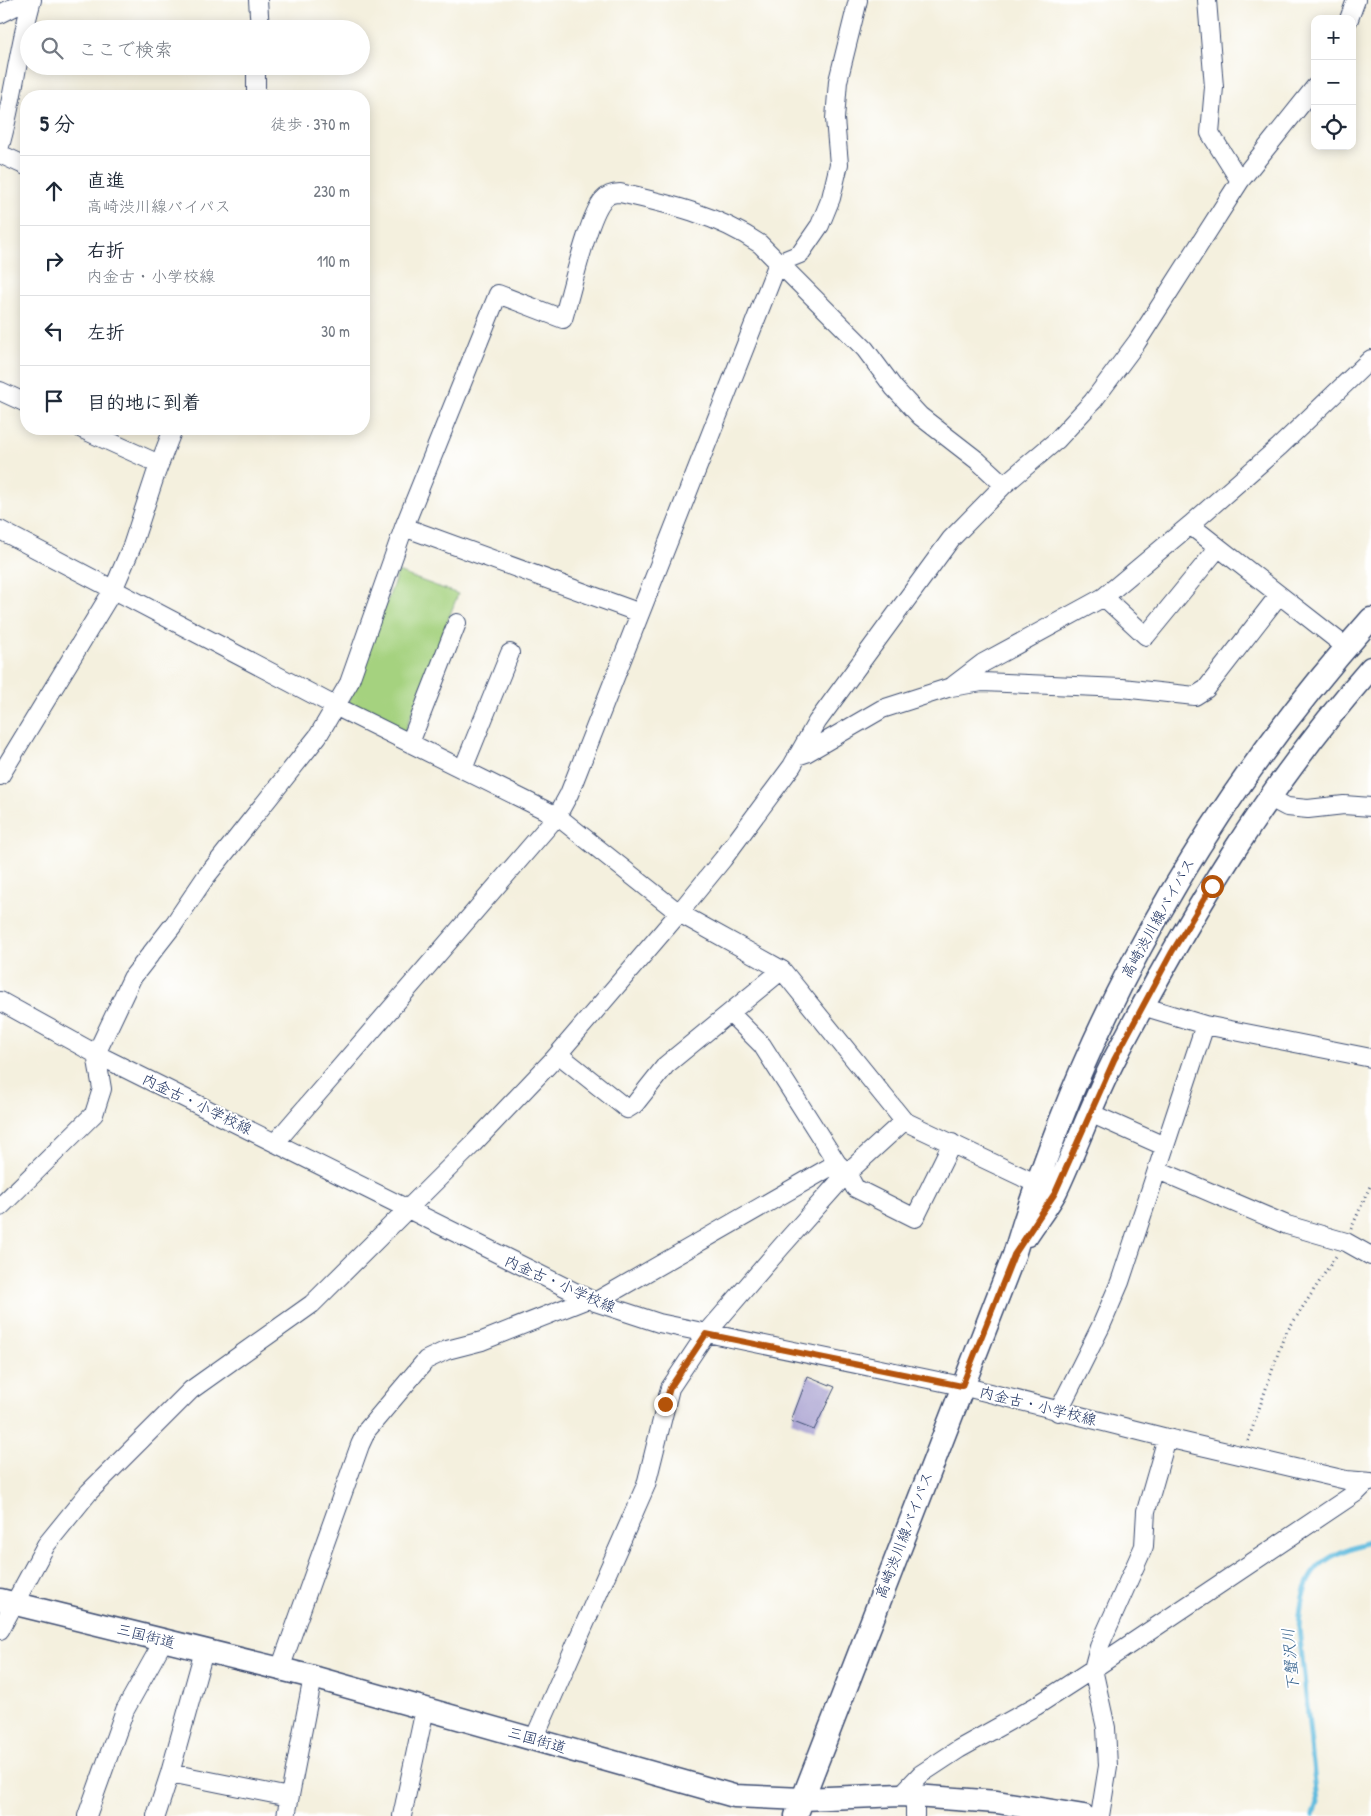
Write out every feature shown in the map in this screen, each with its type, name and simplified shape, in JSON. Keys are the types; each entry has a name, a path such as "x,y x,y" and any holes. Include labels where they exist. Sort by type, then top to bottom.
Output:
{"main road":[{"name":"高崎渋川線バイパス","path":"799,1808 1014,1255 1035,1183 1109,1006 1180,875 1243,779 1346,647 1371,619"},
{"name":"高崎渋川線バイパス","path":"1014,1255 1055,1193 1114,1060 1142,1006 1207,894 1268,797 1367,679"},
{"name":"三国街道","path":"7,1602 313,1677 725,1794 799,1808 910,1803 997,1802 1084,1816"}],"street":[{"path":"0,14 28,0"},
{"path":"26,20 32,0"},
{"path":"258,0 259,20"},
{"path":"276,1143 558,816 569,794 778,263 800,254 820,225 831,198 839,164 835,119 838,81 858,0"},
{"path":"1207,0 1214,87 1210,133 1240,181"},
{"path":"1350,15 1356,0"},
{"path":"0,146 9,112 20,50"},
{"path":"256,75 256,90"},
{"path":"0,1630 7,1602 46,1544 96,1485 191,1390 312,1304 470,1146 558,1054 679,913 723,859 797,756 816,722 950,539 1004,485 1057,440 1093,402 1136,342 1240,181 1311,92"},
{"path":"0,154 20,163"},
{"path":"0,1207 94,1114 102,1089 96,1054 132,978 174,924 205,878 300,759 337,707 349,683 404,527 498,294 563,319 594,217 603,200 611,194 620,193 677,206 741,231 754,240 865,349 894,388 920,416 978,461 1004,485"},
{"path":"951,688 983,664 1104,597 1279,447 1371,360"},
{"path":"0,391 20,400"},
{"path":"95,435 159,464"},
{"path":"0,776 114,590 132,546 171,435"},
{"path":"1190,525 1346,647"},
{"path":"404,527 640,613"},
{"path":"0,530 337,707 558,816 679,913 782,970 904,1121 1035,1183"},
{"path":"1104,597 1146,636 1218,548"},
{"path":"797,756 806,753 882,709 951,688 982,682 1122,688 1195,696 1206,689 1279,595"},
{"path":"410,743 457,623"},
{"path":"462,769 510,653"},
{"path":"1268,797 1287,807 1308,809 1344,805 1371,807"},
{"path":"558,1054 627,1109 635,1104 666,1066 782,970"},
{"name":"内金古・小学校線","path":"0,1001 96,1054 592,1301 660,1323 706,1334 962,1386 1166,1438 1369,1483"},
{"path":"1142,1006 1205,1025 1371,1058"},
{"path":"730,1013 762,1045 855,1188 915,1218 952,1144"},
{"path":"1058,1412 1117,1289 1205,1025"},
{"path":"1090,1113 1164,1146"},
{"path":"280,1669 367,1430 426,1360 447,1350 482,1341 592,1301 842,1168 904,1121"},
{"path":"534,1739 646,1485 670,1388 706,1334 842,1168"},
{"path":"1158,1170 1278,1221 1346,1242 1371,1256"},
{"path":"1100,1816 1108,1766 1106,1728 1093,1669 1099,1647 1144,1546 1146,1511 1166,1438"},
{"path":"910,1803 928,1769 1036,1706 1174,1613 1226,1582 1369,1483"},
{"path":"87,1816 125,1710 164,1640"},
{"path":"156,1816 204,1651"},
{"path":"286,1816 313,1677"},
{"path":"402,1816 425,1709"},
{"path":"170,1773 289,1797"}],"path":[{"path":"1243,1456 1284,1336 1346,1242 1371,1184"}],"green space":[{"path":"398,572 458,594 404,734 350,708 349,702"}],"building":[{"path":"808,1376 835,1387 814,1430 791,1421"}],"waterway":[{"name":"下蟹沢川","path":"1313,1816 1317,1803 1299,1628 1304,1592 1309,1579 1316,1569 1326,1561 1353,1547 1371,1541"}],"route":[{"path":"665,1404 670,1388 706,1334 962,1386 1014,1255 1055,1193 1114,1060 1172,952 1212,886"}]}
